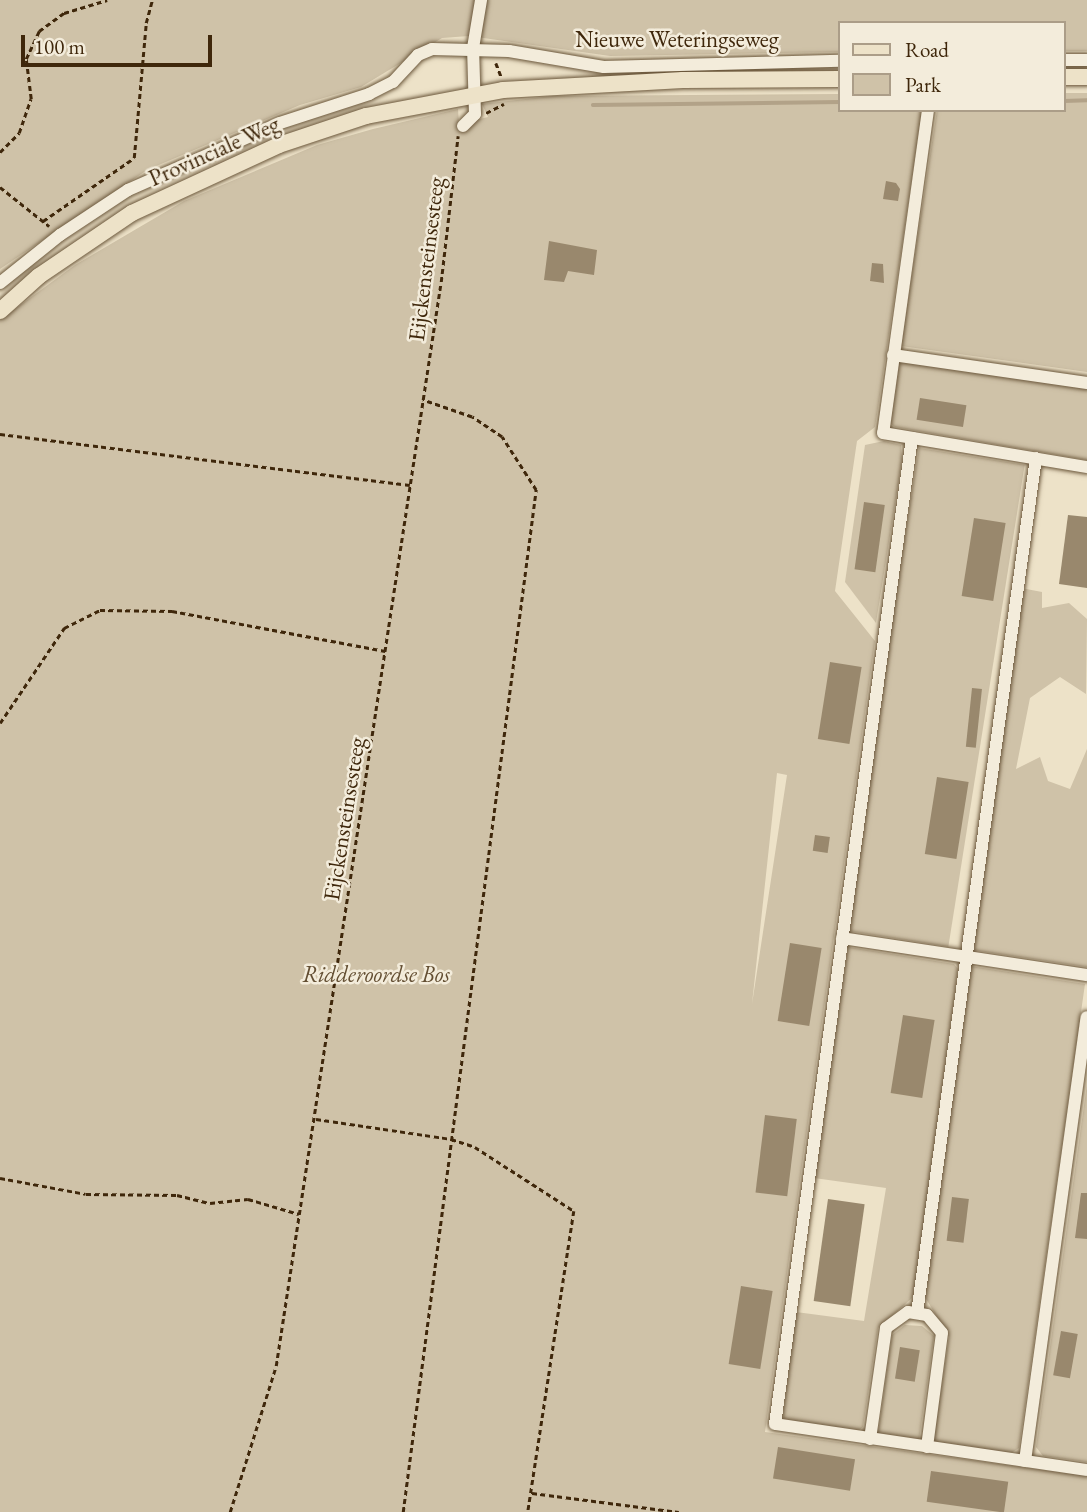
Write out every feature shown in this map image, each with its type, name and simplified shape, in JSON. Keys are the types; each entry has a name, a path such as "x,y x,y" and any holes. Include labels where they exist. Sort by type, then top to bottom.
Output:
{"main road":[{"path":"1066,77 1087,77"},
{"name":"Nieuwe Weteringseweg","path":"475,95 683,80 838,79"},
{"name":"Provinciale Weg","path":"0,311 39,276 132,213 279,145 366,116 475,95"}],"street":[{"path":"463,126 475,114 473,48 481,0"},
{"name":"Provinciale Weg","path":"0,283 60,236 128,190 280,123 393,82 424,51 442,46 473,48"},
{"name":"Nieuwe Weteringseweg","path":"473,48 604,66 838,61"},
{"path":"1066,60 1087,60"},
{"path":"928,112 883,433 1087,467"},
{"path":"893,355 1087,383"},
{"path":"912,438 775,1424 1087,1470"},
{"path":"917,1313 1036,458"},
{"path":"842,938 1087,975"},
{"path":"1025,1461 1087,1017"},
{"path":"870,1438 886,1328 895,1318 917,1313 937,1322 942,1333 927,1447"}],"path":[{"path":"0,152 19,133 31,99 26,59 39,31 64,13 107,0"},
{"path":"43,221 134,158 146,23 152,0"},
{"name":"Eijckensteinsesteeg","path":"230,1512 276,1366 423,400 458,136 463,126"},
{"path":"0,187 60,236"},
{"path":"403,1512 536,490 502,437 472,417 423,400"},
{"path":"0,434 410,485"},
{"path":"0,723 64,628 100,610 172,611 385,651"},
{"path":"315,1119 451,1139 475,1147 574,1211 528,1512"},
{"path":"0,1178 86,1194 177,1195 210,1203 248,1199 299,1214"},
{"path":"531,1493 679,1512"}],"green space":[{"path":"0,0 1087,0 1087,51 1066,51 1066,21 838,21 838,52 610,56 469,36 442,38 361,87 300,105 147,170 0,269"},
{"path":"1066,93 1087,93 1087,372 901,346 937,112 1066,112"},
{"name":"Ridderoordse Bos","path":"838,94 838,112 922,112 875,427 857,441 835,591 875,641 765,1432 1087,1476 1087,1512 0,1512 0,320 75,265 184,201 317,145 373,129 458,109 459,124 488,117 482,104 553,96","holes":["777,773 787,775 752,1004"]},
{"path":"899,361 1087,389 1087,460 895,427 890,423"},
{"path":"884,441 901,445 902,460 876,623 845,582 865,445"},
{"path":"919,448 1025,465 948,947 843,930"},
{"path":"1021,588 1042,592 1042,608 1069,603 1087,619 1086,694 1060,677 1030,698 1016,769 1040,757 1048,781 1070,789 1087,749 1087,967 972,950"},
{"path":"848,947 954,964 958,969 915,1291 912,1298 878,1328 863,1427 858,1431 785,1421 783,1414 796,1312 864,1321 886,1188 814,1178"},
{"path":"970,966 1085,984 1019,1448 1011,1453 936,1444 934,1437 949,1337 925,1297"},
{"path":"1087,1084 1087,1462 1043,1456 1036,1447"},
{"path":"905,1325 922,1326 934,1336 919,1440 878,1433 892,1335"}],"building":[{"path":"886,181 896,183 900,189 898,201 883,199"},
{"path":"549,241 597,250 594,275 568,271 564,282 544,280"},
{"path":"872,263 883,264 884,283 870,281"},
{"path":"920,398 966,405 963,427 917,420"},
{"path":"864,502 885,505 875,572 855,569"},
{"path":"1068,515 1087,517 1087,588 1059,584"},
{"path":"974,518 1006,523 993,601 962,596"},
{"path":"830,662 862,667 849,744 818,739"},
{"path":"972,688 982,689 976,748 966,747"},
{"path":"937,777 969,782 956,859 925,854"},
{"path":"815,835 830,837 828,853 813,851"},
{"path":"790,943 822,948 809,1026 778,1021"},
{"path":"903,1015 935,1020 922,1098 891,1093"},
{"path":"765,1115 797,1119 787,1196 755,1192"},
{"path":"1081,1193 1087,1193 1087,1239 1075,1238"},
{"path":"952,1197 969,1199 964,1243 947,1241"},
{"path":"828,1199 865,1204 850,1306 814,1301"},
{"path":"741,1286 773,1291 760,1369 729,1364"},
{"path":"1061,1331 1078,1334 1070,1378 1053,1375"},
{"path":"900,1347 920,1350 915,1382 895,1379"},
{"path":"778,1447 855,1459 850,1491 773,1479"},
{"path":"931,1471 1008,1482 1004,1512 927,1502"}],"waterway":[{"path":"1066,101 1087,100"},
{"path":"593,105 838,102"}]}
